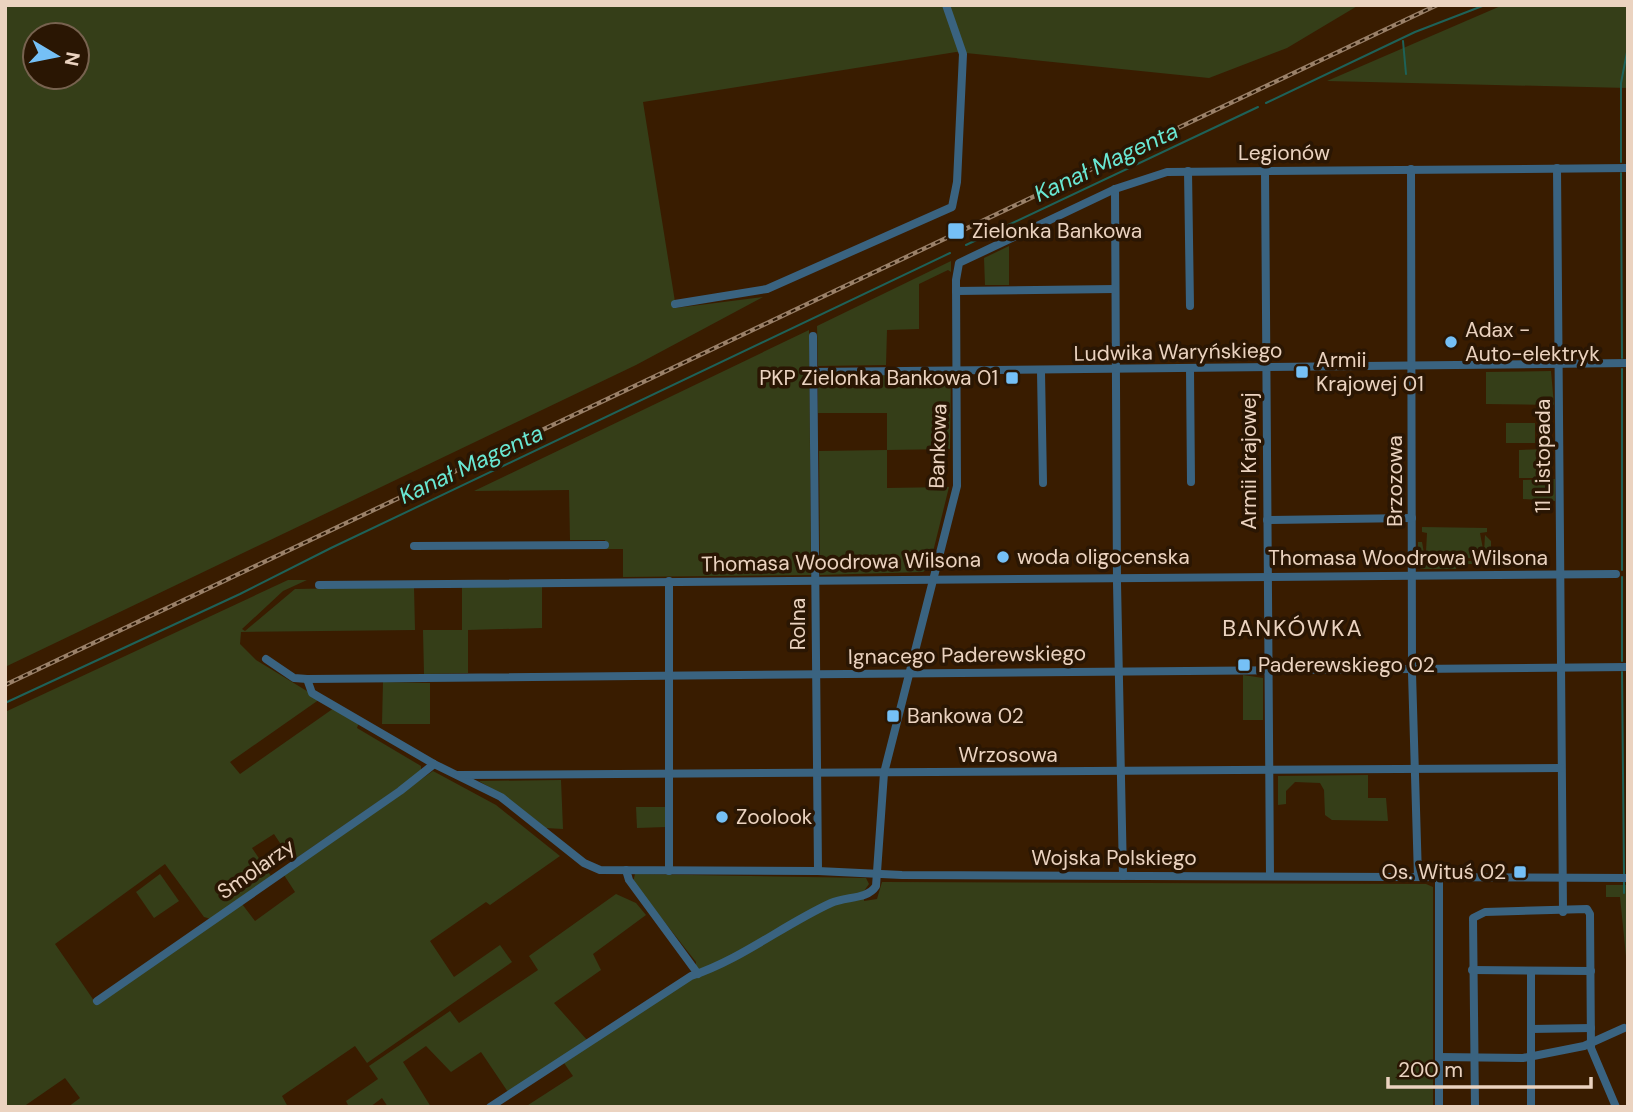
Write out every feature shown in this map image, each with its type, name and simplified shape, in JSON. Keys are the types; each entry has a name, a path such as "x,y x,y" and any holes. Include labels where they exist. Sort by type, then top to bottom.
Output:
{"street":[{"path":"674,304 767,289 948,209 956,196 963,54 946,5"},
{"name":"11 Listopada","path":"1557,168 1563,912"},
{"name":"Legionów","path":"959,263 1115,189 1167,172 1628,168"},
{"name":"Brzozowa","path":"1411,169 1412,668 1418,877"},
{"path":"1188,171 1190,306"},
{"name":"Armii Krajowej","path":"1265,171 1270,876"},
{"path":"1115,189 1118,670 1123,876"},
{"name":"Bankowa","path":"877,875 884,774 957,486 956,291 959,263"},
{"path":"956,291 1115,289"},
{"name":"Rolna","path":"813,336 814,674 818,871"},
{"name":"Ludwika Waryńskiego","path":"813,372 957,373 1628,363"},
{"path":"1190,369 1191,482"},
{"path":"1041,372 1043,484"},
{"path":"1267,520 1412,518"},
{"path":"414,545 605,545"},
{"name":"Thomasa Woodrowa Wilsona","path":"318,585 1117,576 1615,574"},
{"path":"669,581 670,872"},
{"path":"266,659 294,678 307,680 312,693 455,775"},
{"name":"Ignacego Paderewskiego","path":"307,680 1628,667"},
{"name":"Smolarzy","path":"97,1000 400,791 434,764"},
{"name":"Wrzosowa","path":"455,775 1561,768"},
{"name":"Wojska Polskiego","path":"455,775 501,797 584,863 600,870 818,871 877,875 1625,878"},
{"path":"626,870 629,880 698,974"},
{"path":"490,1107 698,974 716,967 832,902 870,893 876,886 877,875"},
{"path":"1439,878 1439,1107"},
{"path":"1475,1107 1472,920 1478,913 1589,911 1591,1043 1593,1055 1616,1107"},
{"path":"1472,970 1591,971"},
{"path":"1531,971 1531,1107"},
{"path":"1531,1029 1591,1028"},
{"path":"1439,1057 1531,1056 1591,1043 1624,1028"}],"green space":[{"path":"5,5 1359,5 1287,48 1209,78 956,52 643,102 676,308 763,297 636,365 5,667"},
{"path":"1503,5 1628,5 1628,88 1327,81"},
{"path":"1009,246 1009,285 985,285 984,258"},
{"path":"951,261 951,272 948,270 919,284 919,329 887,330 886,365 818,366 817,326"},
{"path":"809,330 811,575 623,577 623,549 606,549 605,540 570,540 569,490 474,491"},
{"path":"1551,371 1554,405 1486,404 1486,372"},
{"path":"951,374 950,449 887,450 887,413 818,413 818,375"},
{"path":"1506,423 1535,423 1535,443 1506,443"},
{"path":"1550,449 1550,478 1519,478 1519,450"},
{"path":"887,450 887,488 949,487 929,568 923,572 820,575 819,451"},
{"path":"1555,479 1555,501 1523,499 1523,480"},
{"path":"1422,527 1487,528 1487,532 1480,533 1483,549 1476,558 1436,559 1426,552 1427,533 1422,532"},
{"path":"1485,535 1491,541 1491,564 1456,564 1456,569 1421,569 1418,566 1418,542 1422,542 1424,553 1431,560 1471,561 1484,553"},
{"path":"288,580 307,580 283,591 242,629 245,631 295,589 414,587 415,630 241,632 240,644 256,660 320,699 230,762 240,774 334,708 359,722 357,728 421,766 421,772 292,861 274,834 252,848 271,876 211,919 204,917 165,864 55,944 97,1005 242,904 255,921 295,892 284,875 433,771 496,805 560,856 490,905 486,902 430,941 454,977 500,945 512,962 367,1063 355,1046 282,1096 288,1107 68,1107 80,1098 65,1078 23,1107 5,1107 5,712"},
{"path":"542,586 542,628 468,630 468,673 424,674 423,630 462,630 462,587"},
{"path":"1243,675 1263,678 1263,720 1243,720"},
{"path":"383,682 430,683 430,724 382,724"},
{"path":"1368,775 1368,798 1386,798 1388,821 1332,820 1325,815 1324,790 1320,783 1295,782 1286,791 1286,804 1278,805 1278,776"},
{"path":"561,780 563,829 546,828 506,797 479,781"},
{"path":"636,807 666,807 666,827 637,828"},
{"path":"160,874 179,901 154,918 136,892"},
{"path":"635,874 866,878 869,884 864,891 864,901 877,899 882,882 1426,884 1433,887 1433,1107 525,1107 573,1076 564,1063 695,975 696,962 633,882"},
{"path":"1606,885 1628,885 1628,976 1620,897 1606,897"},
{"path":"616,894 636,903 646,915 593,954 601,970 554,1003 587,1040 508,1092 481,1052 451,1072 426,1046 403,1062 431,1107 388,1107 382,1098 370,1107 349,1107 346,1101 378,1079 369,1066 450,1011 459,1023 538,970 529,956"}],"waterway":[{"name":"Kanał Magenta","path":"1266,103 1415,32 1485,5"},
{"path":"1403,41 1406,74"},
{"path":"1621,162 1621,83 1628,47"},
{"name":"Kanał Magenta","path":"966,245 1258,107"},
{"path":"1621,173 1622,358"},
{"name":"Kanał Magenta","path":"5,703 240,594 950,253"},
{"path":"1622,369 1622,570"},
{"path":"1622,577 1622,661"},
{"path":"1622,672 1624,874"},
{"path":"1624,880 1624,893"}],"railway":[{"path":"5,685 1437,5"}],"place":[{"name":"Zielonka Bankowa","path":"956,231"},
{"name":"Adax - Auto-elektryk","path":"1451,342"},
{"name":"Armii Krajowej 01","path":"1302,372"},
{"name":"PKP Zielonka Bankowa 01","path":"1012,378"},
{"name":"woda oligocenska","path":"1003,557"},
{"name":"Paderewskiego 02","path":"1244,665"},
{"name":"Bankowa 02","path":"893,716"},
{"name":"Zoolook","path":"722,817"},
{"name":"Os. Wituś 02","path":"1520,872"}],"district":[{"name":"BANKÓWKA","path":"1293,628"}]}
